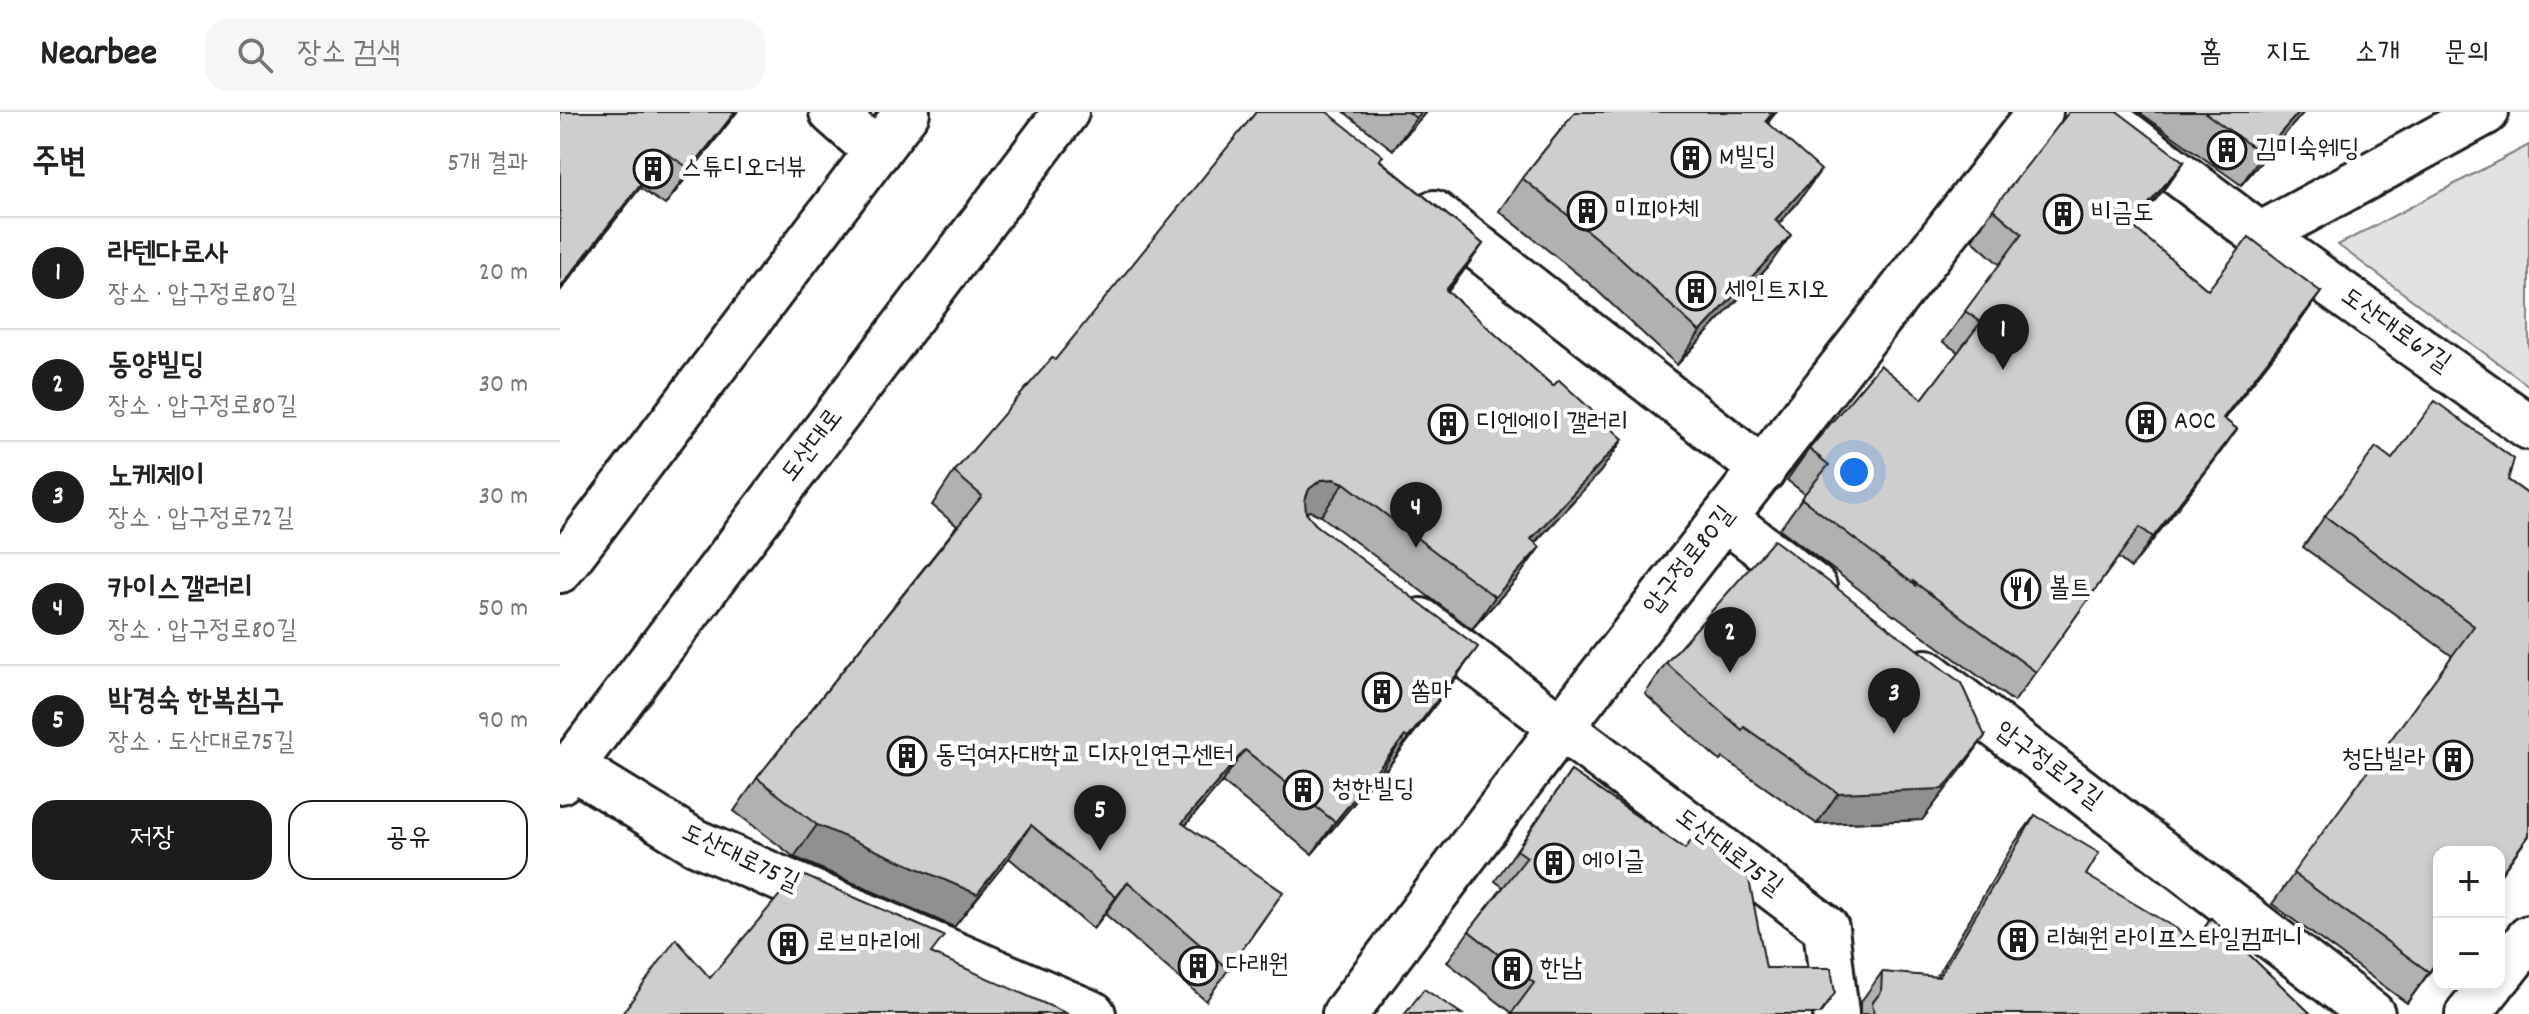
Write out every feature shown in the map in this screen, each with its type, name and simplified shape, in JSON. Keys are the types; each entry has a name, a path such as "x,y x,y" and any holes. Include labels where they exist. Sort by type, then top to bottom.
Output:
{"street":[{"path":"832,112 877,152"},
{"path":"560,570 907,112"},
{"name":"도산대로","path":"566,773 1066,112"},
{"name":"압구정로80길","path":"1345,1014 1562,726 2040,112"},
{"name":"도산대로67길","path":"2097,112 2260,235 2529,427"},
{"path":"2260,235 2486,112"},
{"path":"1403,189 1763,470"},
{"path":"1724,518 1851,615"},
{"name":"도산대로75길","path":"1383,593 1826,928 1836,1014"},
{"name":"압구정로72길","path":"1889,644 2372,1014"},
{"name":"도산대로75길","path":"566,773 695,842 1093,1014"},
{"path":"2505,968 2529,938"},
{"path":"2468,1014 2487,990"}],"shaded area":[{"path":"2529,145 2529,386 2338,245"}],"building":[{"path":"560,112 735,112 690,169 665,152 560,288"},
{"path":"1256,112 1327,112 1383,156 1379,160 1483,244 1446,290 1553,386 1559,380 1623,439 1531,539 1540,547 1495,597 1344,483 1334,479 1321,480 1309,489 1305,500 1306,513 1315,524 1478,647 1408,738 1405,736 1335,822 1245,750 1182,823 1283,892 1228,969 1128,882 1116,897 1031,825 977,894 817,825 757,778 982,496 954,472 1052,358 1055,360"},
{"path":"1575,112 1773,112 1766,121 1821,170 1775,220 1791,235 1700,332 1612,251 1522,178"},
{"path":"2069,112 2118,112 2184,162 2131,225 2208,290 2249,237 2321,292 2223,418 2237,429 2153,537 2140,527 2036,672 1801,498 1829,465 1809,449 1880,365 1922,399 1981,322 1965,311 2022,234 1993,209"},
{"path":"2204,112 2299,112 2262,154"},
{"name":"청담빌라","path":"2435,401 2514,459 2508,480 2529,495 2529,835 2505,868 2505,846 2433,846 2433,966 2429,972 2293,873 2474,626 2325,516 2376,447 2392,459"},
{"path":"1774,540 1961,683 1985,736 1943,789 1838,793 1744,727 1742,730 1666,663"},
{"path":"1571,771 1685,849 1696,834 1748,874 1766,968 1831,968 1835,993 1820,1014 1511,1014 1534,983 1469,931 1527,857 1517,850"},
{"path":"2035,815 2099,853 2086,875 2177,929 2192,947 2211,918 2311,1014 1874,1014 1872,1003 1881,992 1882,972 1939,977"},
{"path":"798,873 944,936 931,953 1068,1014 622,1014 676,939 710,978"},
{"path":"1424,989 1462,1014 1405,1014"}],"place":[{"name":"김미숙웨딩","path":"2227,150"},
{"name":"M빌딩","path":"1691,158"},
{"name":"스튜디오더뷰","path":"653,169"},
{"name":"미피아체","path":"1587,211"},
{"name":"비금도","path":"2063,214"},
{"name":"세인트지오","path":"1696,291"},
{"name":"라텐다로사","path":"2003,370"},
{"name":"AOC","path":"2146,422"},
{"name":"디엔에이 갤러리","path":"1448,424"},
{"name":"카이스갤러리","path":"1416,548"},
{"name":"볼트","path":"2021,589"},
{"name":"동양빌딩","path":"1730,673"},
{"name":"쏨마","path":"1382,692"},
{"name":"노케제이","path":"1894,734"},
{"name":"동덕여자대학교 디자인연구센터","path":"907,756"},
{"name":"청담빌라","path":"2453,760"},
{"name":"청한빌딩","path":"1303,790"},
{"name":"박경숙 한복침구","path":"1100,851"},
{"name":"에이글","path":"1554,863"},
{"name":"리혜원 라이프스타일컴퍼니","path":"2018,940"},
{"name":"로브마리에","path":"788,944"},
{"name":"다래원","path":"1198,966"},
{"name":"한남","path":"1512,969"}]}
